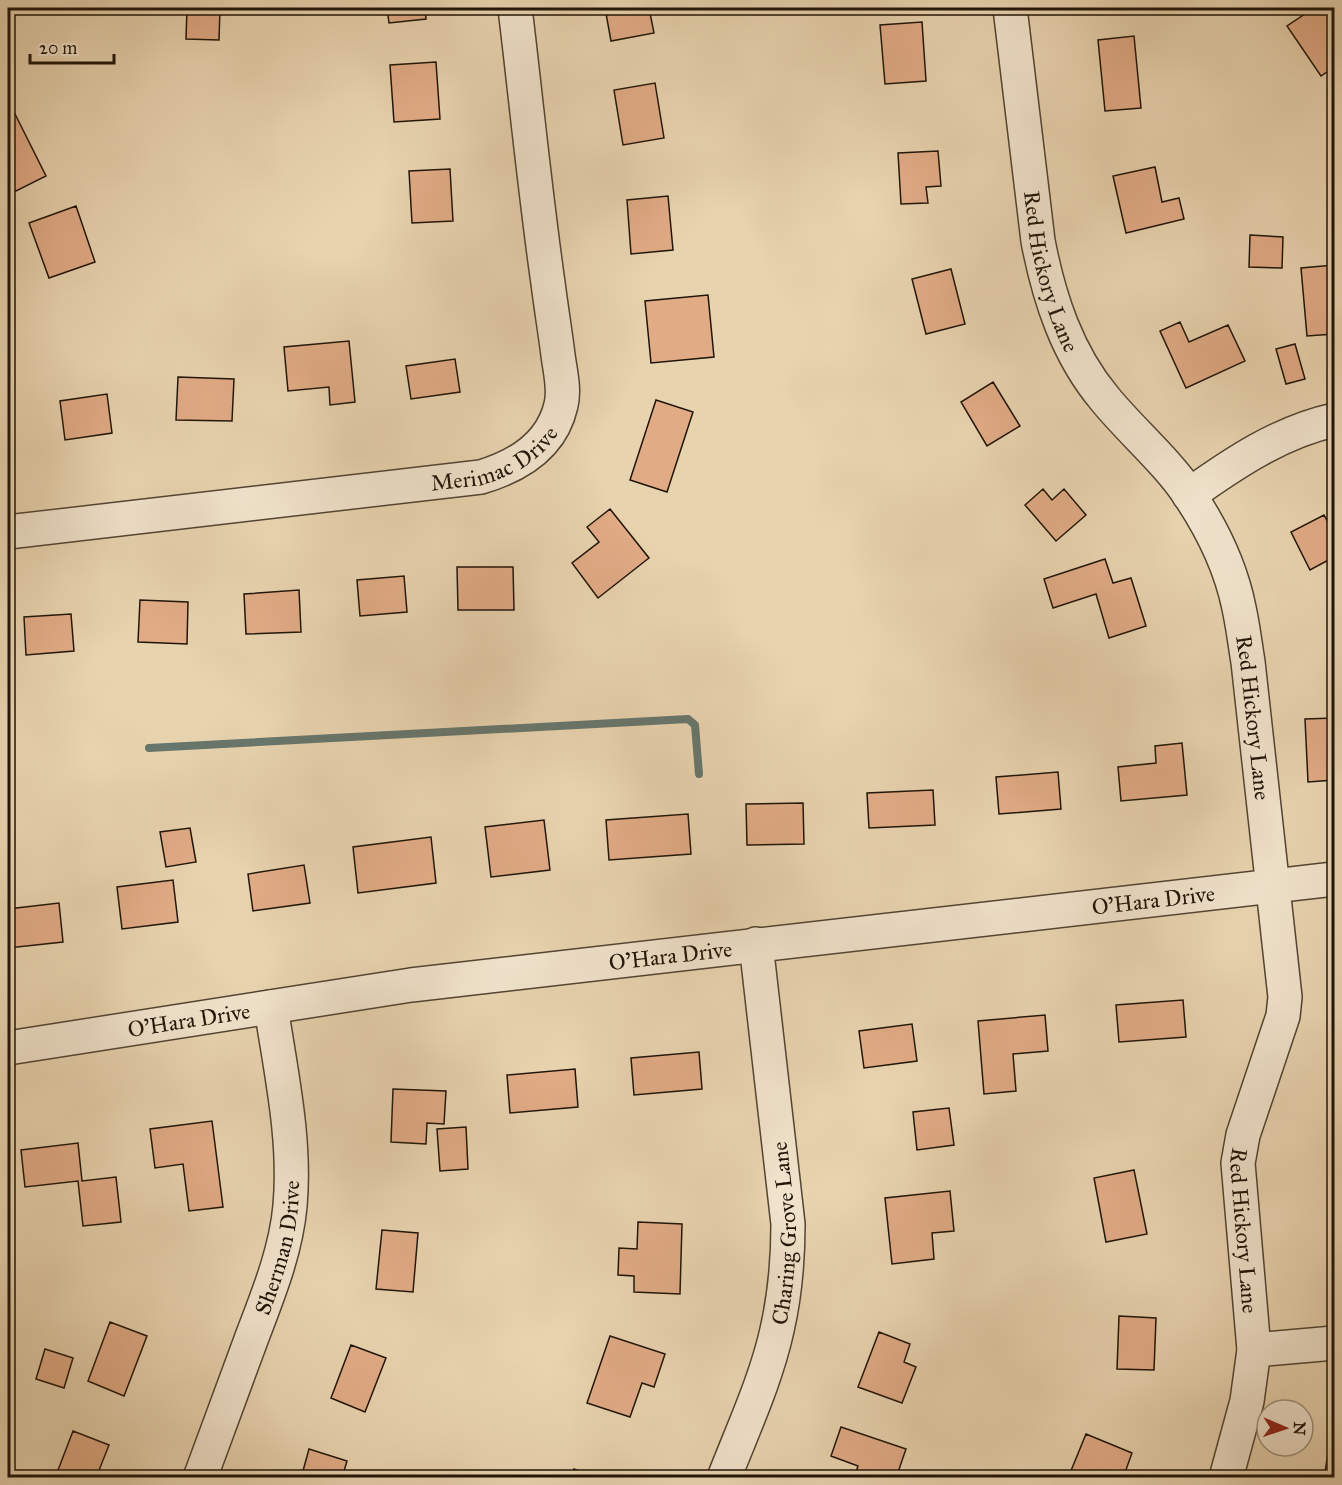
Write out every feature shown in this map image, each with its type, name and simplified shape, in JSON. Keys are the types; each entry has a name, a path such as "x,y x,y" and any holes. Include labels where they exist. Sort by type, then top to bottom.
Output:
{"street":[{"name":"Merimac Drive","path":"8,532 481,477 498,472 525,458 545,440 555,422 561,404 562,386 547,282 515,8"},
{"name":"Red Hickory Lane","path":"1010,8 1038,241 1055,309 1081,366 1104,398 1189,495 1207,525 1229,573 1239,607 1248,662 1285,981 1283,1016 1243,1135 1239,1163 1254,1350 1247,1401 1226,1478"},
{"path":"1189,495 1223,470 1267,445 1302,428 1335,420"},
{"name":"O'Hara Drive","path":"8,1048 411,985 1335,879"},
{"name":"Charing Grove Lane","path":"724,1478 770,1356 778,1328 788,1256 786,1212 756,944"},
{"name":"Sherman Drive","path":"200,1478 271,1287 284,1244 290,1208 292,1171 288,1122 271,1007"},
{"path":"1254,1350 1335,1343"}],"building":[{"path":"187,8 220,8 219,40 186,39"},
{"path":"387,8 425,8 426,19 389,23"},
{"path":"605,8 649,8 654,33 611,41"},
{"path":"1314,8 1334,8 1334,67 1321,76 1287,26"},
{"path":"922,22 926,81 885,84 880,25"},
{"path":"1134,36 1141,108 1105,111 1098,40"},
{"path":"436,62 440,119 394,122 390,65"},
{"path":"655,83 664,138 623,145 614,90"},
{"path":"14,112 46,176 8,195 8,115"},
{"path":"938,151 941,186 926,187 928,203 901,204 898,153"},
{"path":"1155,167 1162,202 1179,198 1184,219 1126,233 1113,176"},
{"path":"450,169 453,221 412,223 409,171"},
{"path":"668,196 673,250 631,254 627,200"},
{"path":"76,206 95,262 49,278 29,223"},
{"path":"1250,235 1283,237 1282,268 1249,267"},
{"path":"1334,265 1334,334 1307,336 1301,268"},
{"path":"951,269 965,324 926,334 912,279"},
{"path":"708,295 714,357 651,363 645,301"},
{"path":"1180,322 1189,342 1228,325 1245,361 1186,388 1160,331"},
{"path":"349,341 355,402 330,405 329,387 288,391 284,347"},
{"path":"1295,344 1305,379 1286,384 1276,349"},
{"path":"455,359 460,392 411,399 406,366"},
{"path":"178,377 234,379 232,421 176,420"},
{"path":"993,382 1020,426 987,446 961,402"},
{"path":"107,394 112,433 65,440 60,401"},
{"path":"656,400 693,412 667,492 630,480"},
{"path":"1043,489 1052,500 1064,489 1086,515 1056,541 1025,505"},
{"path":"610,509 649,558 598,598 572,563 599,542 587,527"},
{"path":"1324,515 1332,530 1334,529 1334,557 1310,570 1291,532"},
{"path":"1105,559 1113,583 1131,578 1146,626 1109,638 1096,594 1053,608 1044,579"},
{"path":"457,567 513,567 514,610 458,610"},
{"path":"404,576 407,612 360,616 357,580"},
{"path":"299,590 301,632 246,634 244,594"},
{"path":"140,600 188,602 187,644 138,642"},
{"path":"71,614 74,651 26,655 24,617"},
{"path":"1334,718 1334,780 1308,782 1305,719"},
{"path":"1182,743 1187,795 1121,801 1118,767 1156,763 1155,746"},
{"path":"1058,772 1061,809 999,814 996,777"},
{"path":"933,790 935,825 869,828 867,793"},
{"path":"803,803 804,844 747,845 746,804"},
{"path":"688,814 691,854 609,860 606,820"},
{"path":"544,820 550,870 491,877 485,827"},
{"path":"190,828 196,862 166,867 160,832"},
{"path":"431,837 436,883 358,893 353,847"},
{"path":"304,865 310,903 253,911 248,874"},
{"path":"173,880 178,922 122,929 117,887"},
{"path":"59,903 63,942 8,948 8,909"},
{"path":"1183,1000 1186,1037 1119,1042 1116,1005"},
{"path":"1045,1015 1048,1051 1013,1054 1016,1091 984,1094 978,1021"},
{"path":"912,1024 917,1061 864,1068 859,1031"},
{"path":"699,1052 702,1089 634,1095 631,1058"},
{"path":"575,1069 578,1107 510,1113 507,1075"},
{"path":"393,1089 446,1091 444,1124 427,1123 426,1144 391,1142"},
{"path":"949,1108 954,1145 917,1150 913,1112"},
{"path":"212,1121 223,1207 189,1211 183,1164 155,1168 150,1129"},
{"path":"466,1127 468,1169 440,1171 437,1129"},
{"path":"78,1143 82,1181 116,1177 121,1222 83,1226 78,1181 25,1187 21,1150"},
{"path":"1134,1170 1147,1234 1106,1242 1094,1178"},
{"path":"950,1191 954,1231 932,1233 934,1259 892,1264 885,1198"},
{"path":"1330,1195 1334,1195 1334,1246 1333,1246"},
{"path":"638,1222 682,1224 680,1294 634,1292 634,1276 618,1275 619,1248 637,1249"},
{"path":"382,1230 418,1233 413,1292 376,1289"},
{"path":"1119,1316 1156,1318 1154,1370 1117,1369"},
{"path":"110,1322 147,1336 124,1396 88,1381"},
{"path":"879,1332 910,1344 904,1362 916,1367 902,1403 858,1387"},
{"path":"610,1336 665,1354 654,1387 642,1383 630,1417 587,1403"},
{"path":"351,1345 386,1358 365,1412 331,1398"},
{"path":"45,1349 73,1358 64,1388 36,1379"},
{"path":"1333,1422 1334,1478 1324,1478"},
{"path":"841,1427 906,1449 896,1478 854,1478 858,1466 831,1456"},
{"path":"73,1431 109,1445 96,1478 55,1478"},
{"path":"1086,1434 1132,1453 1123,1478 1068,1478"},
{"path":"309,1449 347,1461 342,1478 301,1478"},
{"path":"574,1469 600,1478 571,1478"}],"waterway":[{"path":"149,748 688,719 695,725 699,774"}]}
